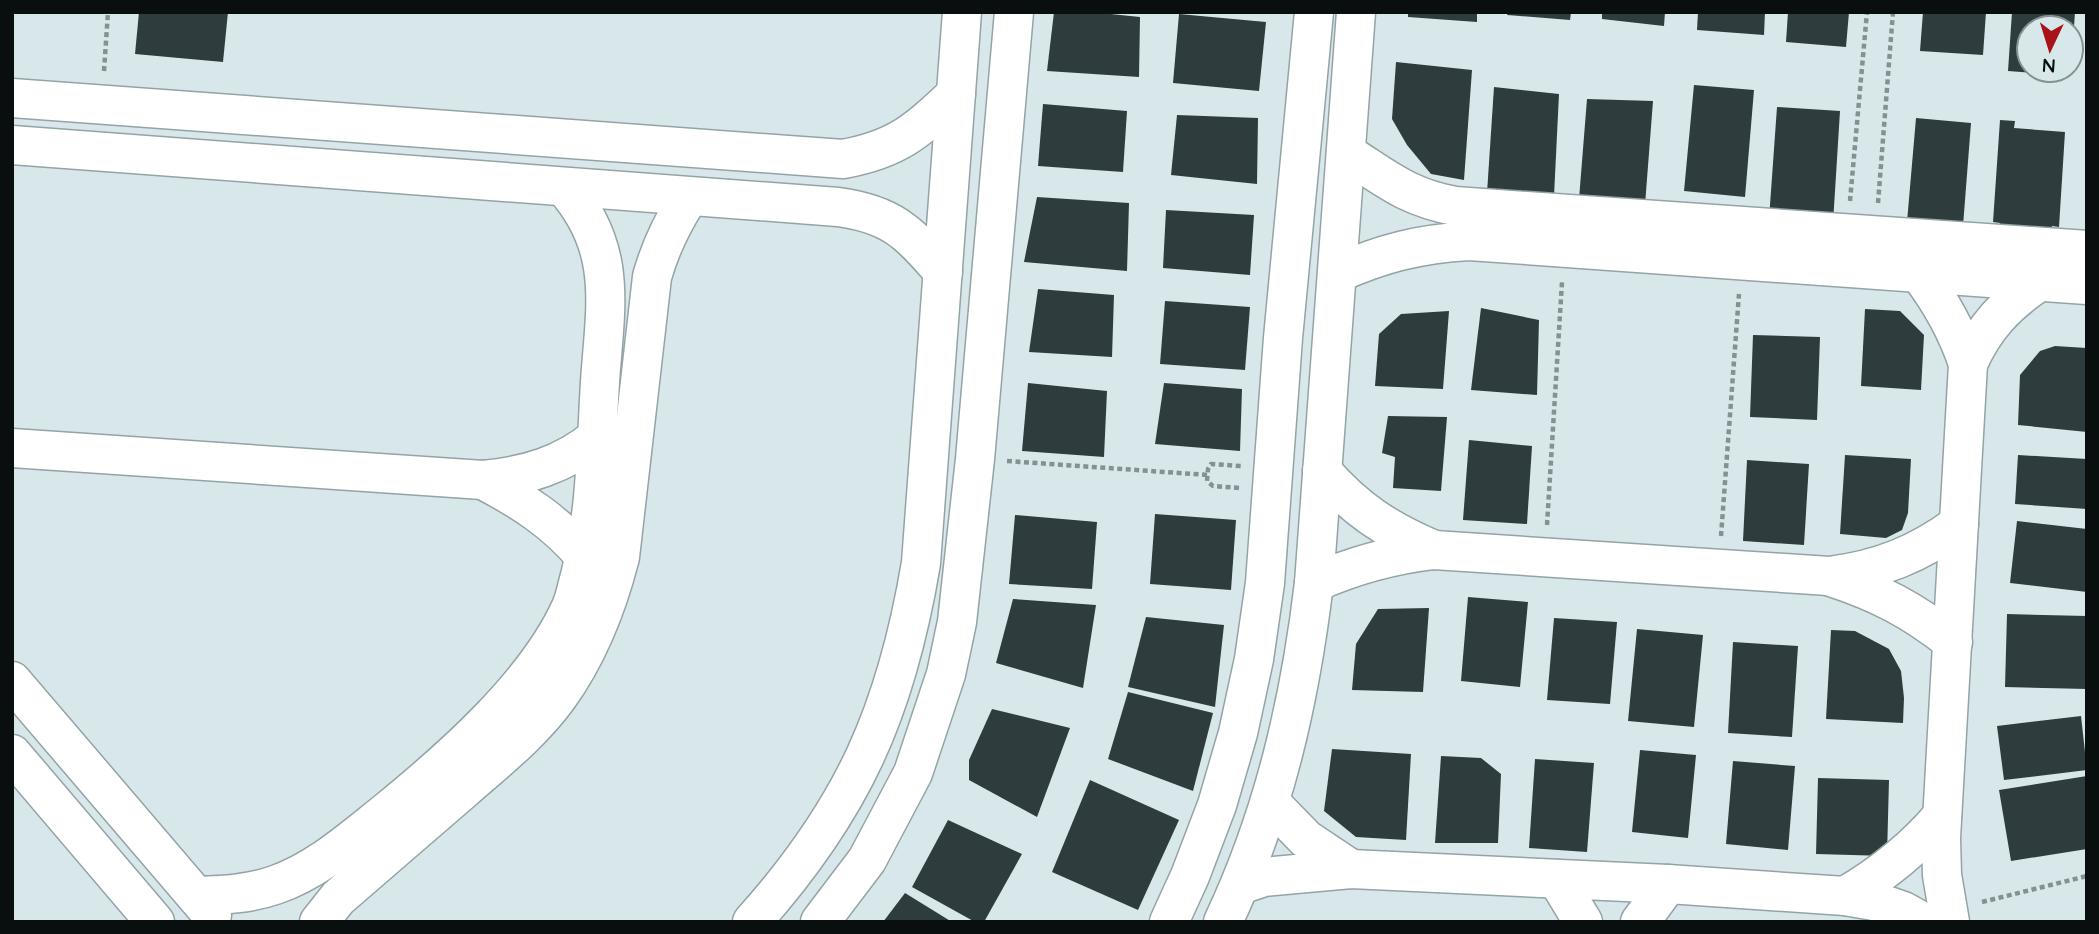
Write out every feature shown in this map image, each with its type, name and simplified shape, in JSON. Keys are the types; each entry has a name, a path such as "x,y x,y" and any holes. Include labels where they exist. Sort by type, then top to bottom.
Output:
{"street":[{"path":"752,922 809,853 859,773 898,671 912,617 921,563 962,12"},
{"path":"820,922 867,860 913,773 946,674 957,622 975,459 1014,12"},
{"path":"1169,922 1217,805 1238,733 1254,659 1265,583 1283,338 1314,12"},
{"path":"1223,922 1240,885 1270,803 1298,694 1314,583 1356,12"},
{"path":"943,272 916,241 880,216 838,207 14,145 16,98 843,159 890,147 911,135 956,94"},
{"path":"869,213 875,152"},
{"path":"1346,153 1400,189 1418,197 1455,206 2087,250"},
{"path":"12,681 207,909 237,894 275,885 310,869 366,829 419,785 469,738 548,649 572,605 585,557 593,497 606,292 602,257 596,238 577,202 564,187"},
{"path":"310,869 328,910 531,728 557,698 578,666 610,595 620,557 649,296 660,248 688,197"},
{"path":"1338,273 1388,252 1469,241 2087,285"},
{"path":"1919,273 1949,316 1968,364"},
{"path":"1240,885 1283,874 1351,869 1668,884 1845,896 1940,918 1942,816 1968,364 1976,346 1999,312 2039,282"},
{"path":"606,292 649,296"},
{"path":"1283,338 1332,343"},
{"path":"12,448 484,480 506,478 549,467 576,454 596,438"},
{"path":"1322,471 1344,496 1371,518 1434,550"},
{"path":"484,480 542,515 567,535 585,557"},
{"path":"1314,583 1378,558 1434,550 1829,576 1857,573 1894,562 1936,541 1959,524"},
{"path":"1829,576 1895,601 1952,642"},
{"path":"12,754 155,922"},
{"path":"1270,803 1306,839 1351,869"},
{"path":"1845,896 1898,861 1922,840 1942,816"},
{"path":"1557,879 1583,922"},
{"path":"1640,922 1668,884"}],"path":[{"path":"102,104 107,12"},
{"path":"1861,234 1867,12"},
{"path":"1861,234 1894,12"},
{"path":"1545,557 1564,248"},
{"path":"1719,569 1741,260"},
{"path":"975,459 1208,475"},
{"path":"1940,918 2087,876"}],"building":[{"path":"139,12 228,12 223,62 135,54"},
{"path":"1054,12 1091,12 1140,17 1139,77 1047,71"},
{"path":"1408,12 1477,12 1477,22 1408,17"},
{"path":"1508,12 1571,12 1570,20 1507,15"},
{"path":"1602,12 1665,12 1664,26 1602,19"},
{"path":"1698,12 1765,12 1764,35 1697,30"},
{"path":"1788,12 1849,12 1846,47 1786,42"},
{"path":"1923,12 1986,12 1983,55 1920,51"},
{"path":"2012,12 2075,12 2015,14 2015,72 2008,71"},
{"path":"1179,14 1266,22 1259,91 1173,83"},
{"path":"1396,62 1472,70 1464,180 1431,174 1407,145 1392,119"},
{"path":"1694,85 1754,90 1745,197 1684,191"},
{"path":"1494,87 1559,94 1554,196 1487,193"},
{"path":"1587,99 1653,101 1645,205 1579,199"},
{"path":"1043,104 1127,111 1123,172 1038,166"},
{"path":"1777,107 1840,111 1833,223 1769,219"},
{"path":"1177,115 1258,118 1257,184 1171,175"},
{"path":"1916,118 1971,123 1963,226 1907,222"},
{"path":"2000,120 2015,121 2014,128 2065,132 2059,227 2052,226 2051,232 2000,229 2000,223 1993,222"},
{"path":"1037,197 1129,203 1127,271 1024,262"},
{"path":"1166,210 1254,215 1250,275 1163,268"},
{"path":"1038,289 1114,295 1112,357 1029,352"},
{"path":"1165,301 1250,307 1245,370 1160,364"},
{"path":"1481,308 1539,320 1537,395 1471,390"},
{"path":"1865,309 1900,311 1924,335 1921,390 1861,386"},
{"path":"1449,311 1443,389 1375,386 1379,334 1401,314"},
{"path":"1753,335 1820,337 1817,420 1750,417"},
{"path":"2055,346 2087,348 2087,432 2018,425 2020,375 2040,351"},
{"path":"1028,383 1107,391 1104,457 1022,451"},
{"path":"1164,383 1242,389 1240,451 1155,444"},
{"path":"1388,416 1447,417 1441,491 1393,488 1395,457 1382,453"},
{"path":"1469,440 1532,446 1527,524 1463,520"},
{"path":"1845,455 1911,459 1908,513 1902,530 1886,538 1840,534"},
{"path":"2018,455 2087,459 2087,509 2015,504"},
{"path":"1747,460 1809,464 1804,545 1743,541"},
{"path":"1155,514 1236,520 1231,590 1150,584"},
{"path":"1015,515 1097,522 1092,589 1009,584"},
{"path":"2017,521 2087,529 2087,592 2010,583"},
{"path":"1468,597 1528,602 1520,687 1461,681"},
{"path":"1013,599 1096,605 1083,688 996,663"},
{"path":"1429,608 1423,692 1352,690 1356,644 1378,609"},
{"path":"2007,614 2087,616 2087,689 2005,687"},
{"path":"1146,617 1224,625 1215,707 1128,687"},
{"path":"1554,618 1617,622 1610,704 1547,700"},
{"path":"1637,629 1703,635 1694,727 1628,721"},
{"path":"1831,630 1855,631 1889,649 1901,671 1903,723 1826,719"},
{"path":"1733,642 1798,646 1792,737 1728,733"},
{"path":"1128,692 1213,713 1193,791 1108,759"},
{"path":"992,709 1070,728 1037,817 969,780 969,760"},
{"path":"2081,716 2087,770 2004,780 1997,726"},
{"path":"1332,749 1411,754 1406,840 1356,837 1324,811"},
{"path":"1640,750 1696,755 1688,838 1632,832"},
{"path":"1441,756 1481,758 1501,774 1498,843 1435,843"},
{"path":"1535,759 1594,763 1587,852 1529,848"},
{"path":"1733,761 1795,766 1788,850 1726,844"},
{"path":"2087,776 2087,849 2011,861 1999,790"},
{"path":"1818,778 1889,780 1887,856 1816,854"},
{"path":"1090,780 1179,820 1138,910 1052,872"},
{"path":"948,820 1022,854 984,922 975,922 912,887"},
{"path":"905,893 952,922 883,922"}]}
